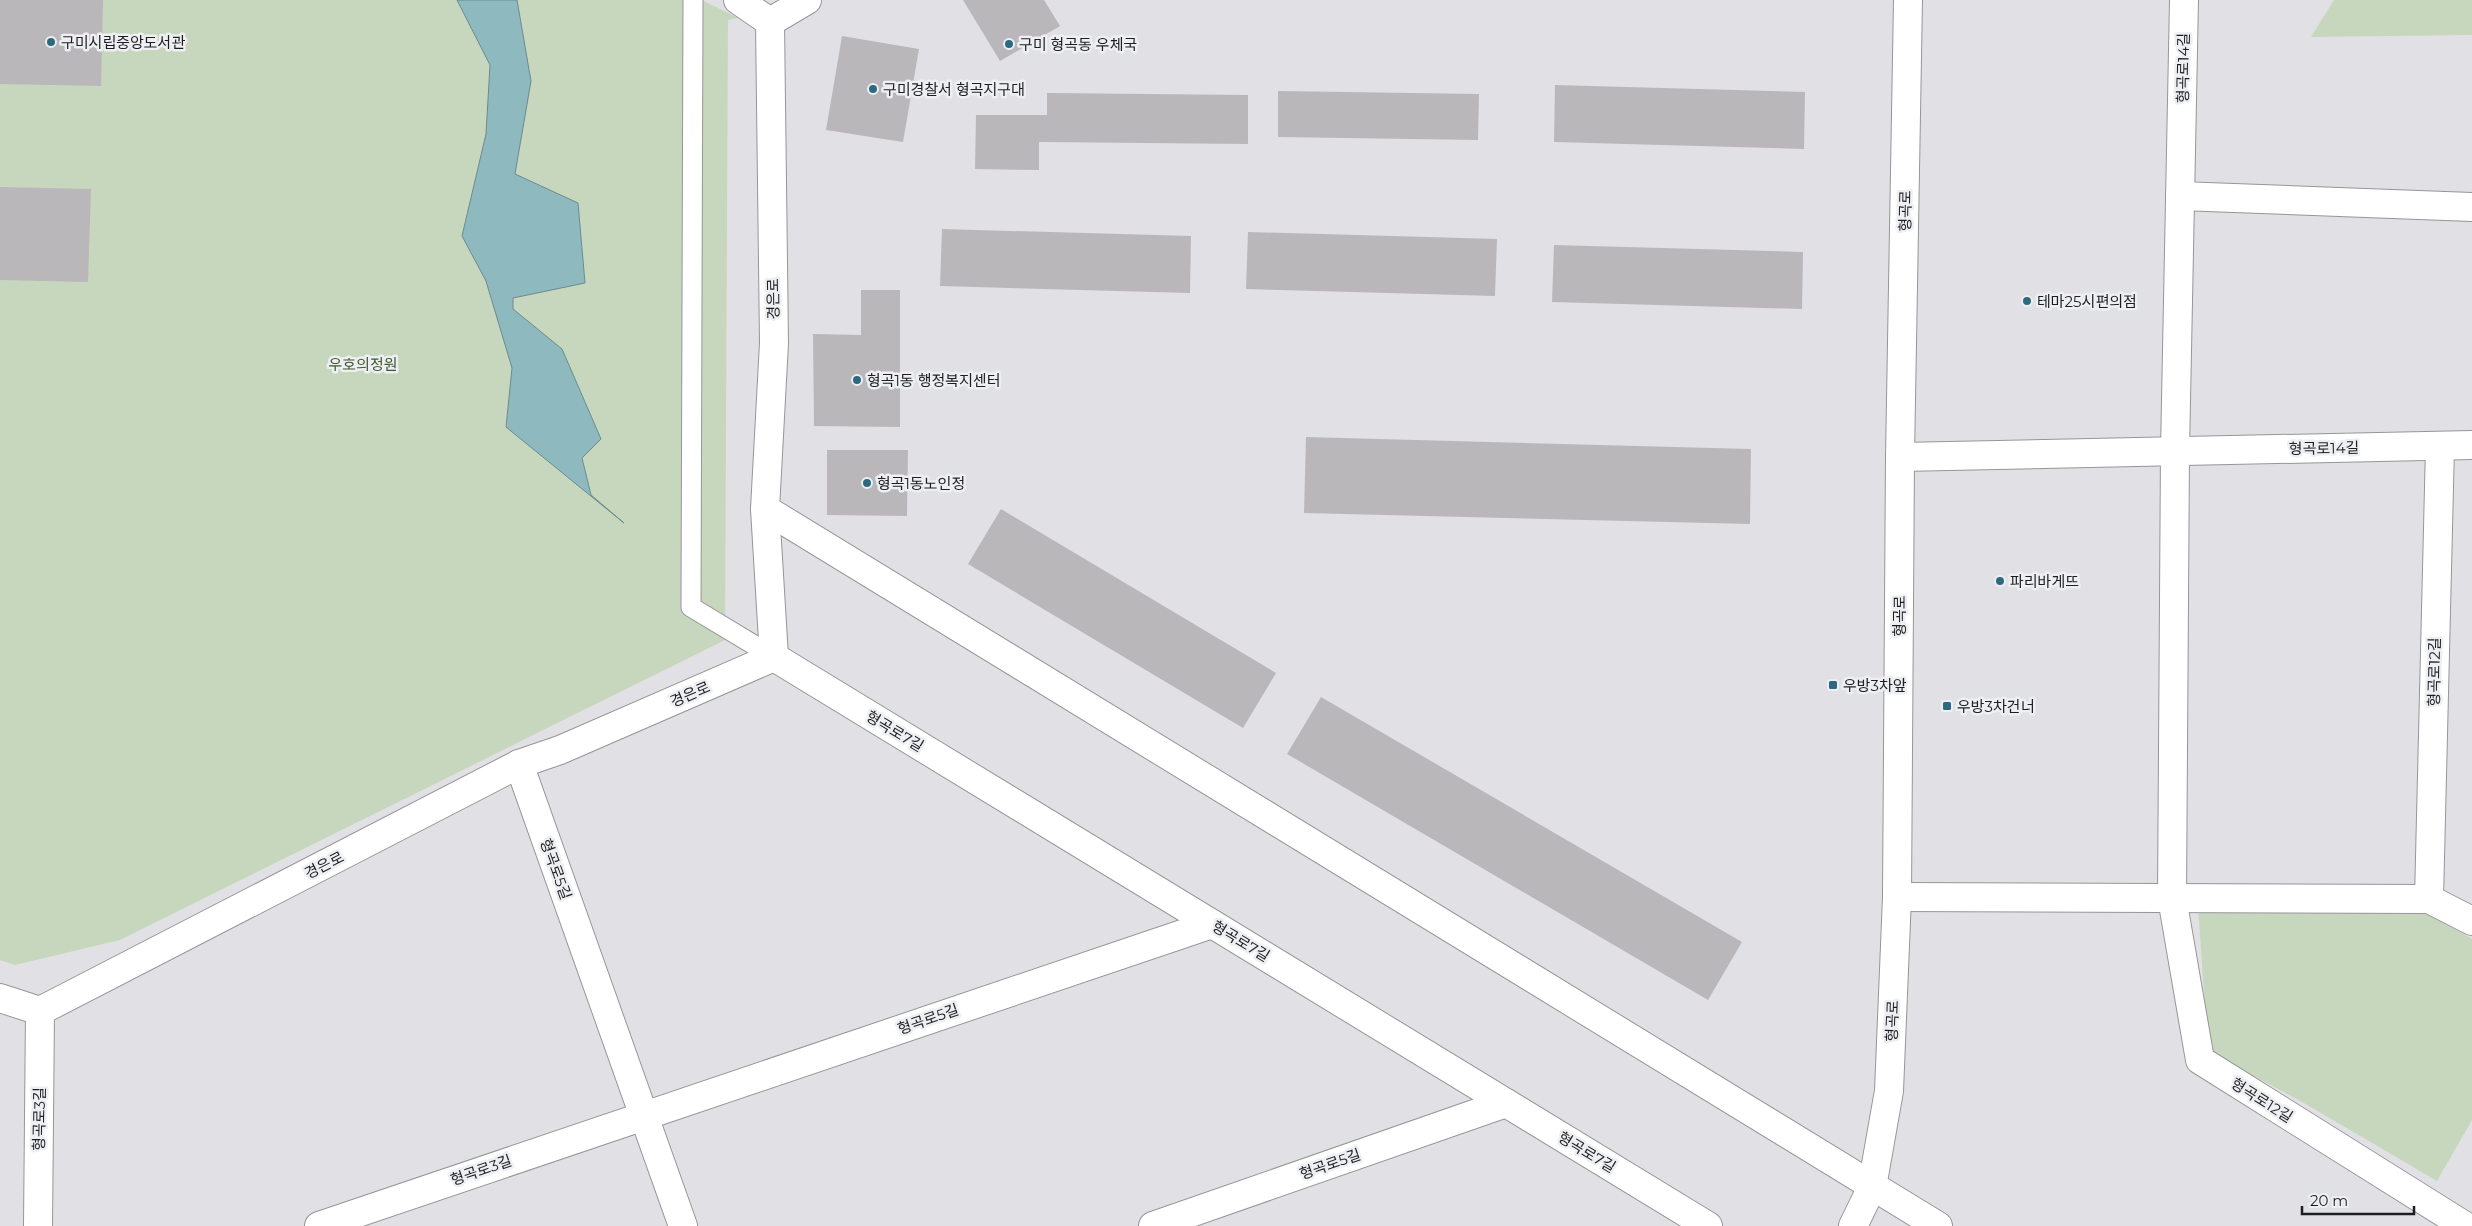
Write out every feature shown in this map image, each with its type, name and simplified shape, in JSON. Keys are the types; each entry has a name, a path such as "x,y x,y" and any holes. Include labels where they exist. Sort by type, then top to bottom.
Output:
{"street":[{"path":"738,0 770,22 807,0"},
{"name":"형곡로","path":"1853,1226 1872,1186 1889,1091 1897,897 1900,457 1908,0"},
{"name":"형곡로14길","path":"2175,451 2184,0"},
{"name":"경은로","path":"40,1012 519,764 560,750 774,657 765,509 774,343 770,22"},
{"path":"2180,196 2472,207"},
{"name":"형곡로14길","path":"1900,457 2472,445"},
{"name":"형곡로12길","path":"2429,899 2440,446"},
{"name":"형곡로12길","path":"2175,451 2172,898 2200,1060 2464,1226"},
{"path":"765,509 1938,1226"},
{"name":"형곡로7길","path":"774,657 1708,1226"},
{"name":"형곡로5길","path":"519,764 683,1226"},
{"path":"1897,897 2429,899 2472,920"},
{"name":"형곡로5길","path":"644,1114 1212,924"},
{"path":"0,998 40,1012"},
{"name":"형곡로3길","path":"38,1226 40,1012"},
{"name":"형곡로5길","path":"1153,1226 1506,1103"},
{"name":"형곡로3길","path":"319,1226 644,1114"}],"lane":[{"path":"693,0 691,607 774,657"}],"green space":[{"name":"우호의정원","path":"0,0 702,0 738,18 728,20 725,640 120,940 15,965 0,960"},
{"path":"2334,0 2472,0 2472,35 2311,37"},
{"path":"2198,906 2426,912 2472,939 2472,1120 2437,1181 2297,1099 2208,1052"}],"water":[{"path":"457,0 517,0 531,81 515,174 578,203 585,283 513,298 513,309 562,349 601,439 582,458 591,495 624,523 506,427 512,368 486,281 462,236 486,134 490,65"}],"building":[{"name":"구미시립중앙도서관","path":"0,0 103,0 101,86 0,84"},
{"name":"구미 형곡동 우체국","path":"963,0 1044,0 1060,26 1000,61"},
{"name":"구미경찰서 형곡지구대","path":"842,36 919,49 903,142 826,130"},
{"path":"1555,85 1805,92 1804,149 1554,142"},
{"path":"1278,91 1479,94 1478,140 1278,137"},
{"path":"1047,93 1248,95 1248,144 1039,142 1039,170 975,169 976,115 1047,115"},
{"path":"0,187 91,189 88,282 0,280"},
{"path":"942,229 1191,236 1190,293 940,286"},
{"path":"1248,232 1497,239 1495,296 1246,289"},
{"path":"1554,245 1803,252 1802,309 1552,302"},
{"name":"형곡1동 행정복지센터","path":"861,290 900,290 900,427 814,426 813,334 861,335"},
{"path":"1306,437 1751,449 1750,524 1304,513"},
{"name":"형곡1동노인정","path":"827,450 908,450 907,516 827,515"},
{"path":"1001,509 1276,673 1243,728 968,564"},
{"path":"1321,697 1742,942 1708,1000 1287,754"}],"place":[{"name":"구미시립중앙도서관","path":"51,42"},
{"name":"구미 형곡동 우체국","path":"1009,44"},
{"name":"구미경찰서 형곡지구대","path":"873,89"},
{"name":"테마25시편의점","path":"2027,301"},
{"name":"형곡1동 행정복지센터","path":"857,380"},
{"name":"형곡1동노인정","path":"867,483"},
{"name":"파리바게뜨","path":"2000,581"},
{"name":"우방3차앞","path":"1833,685"},
{"name":"우방3차건너","path":"1947,706"}]}
